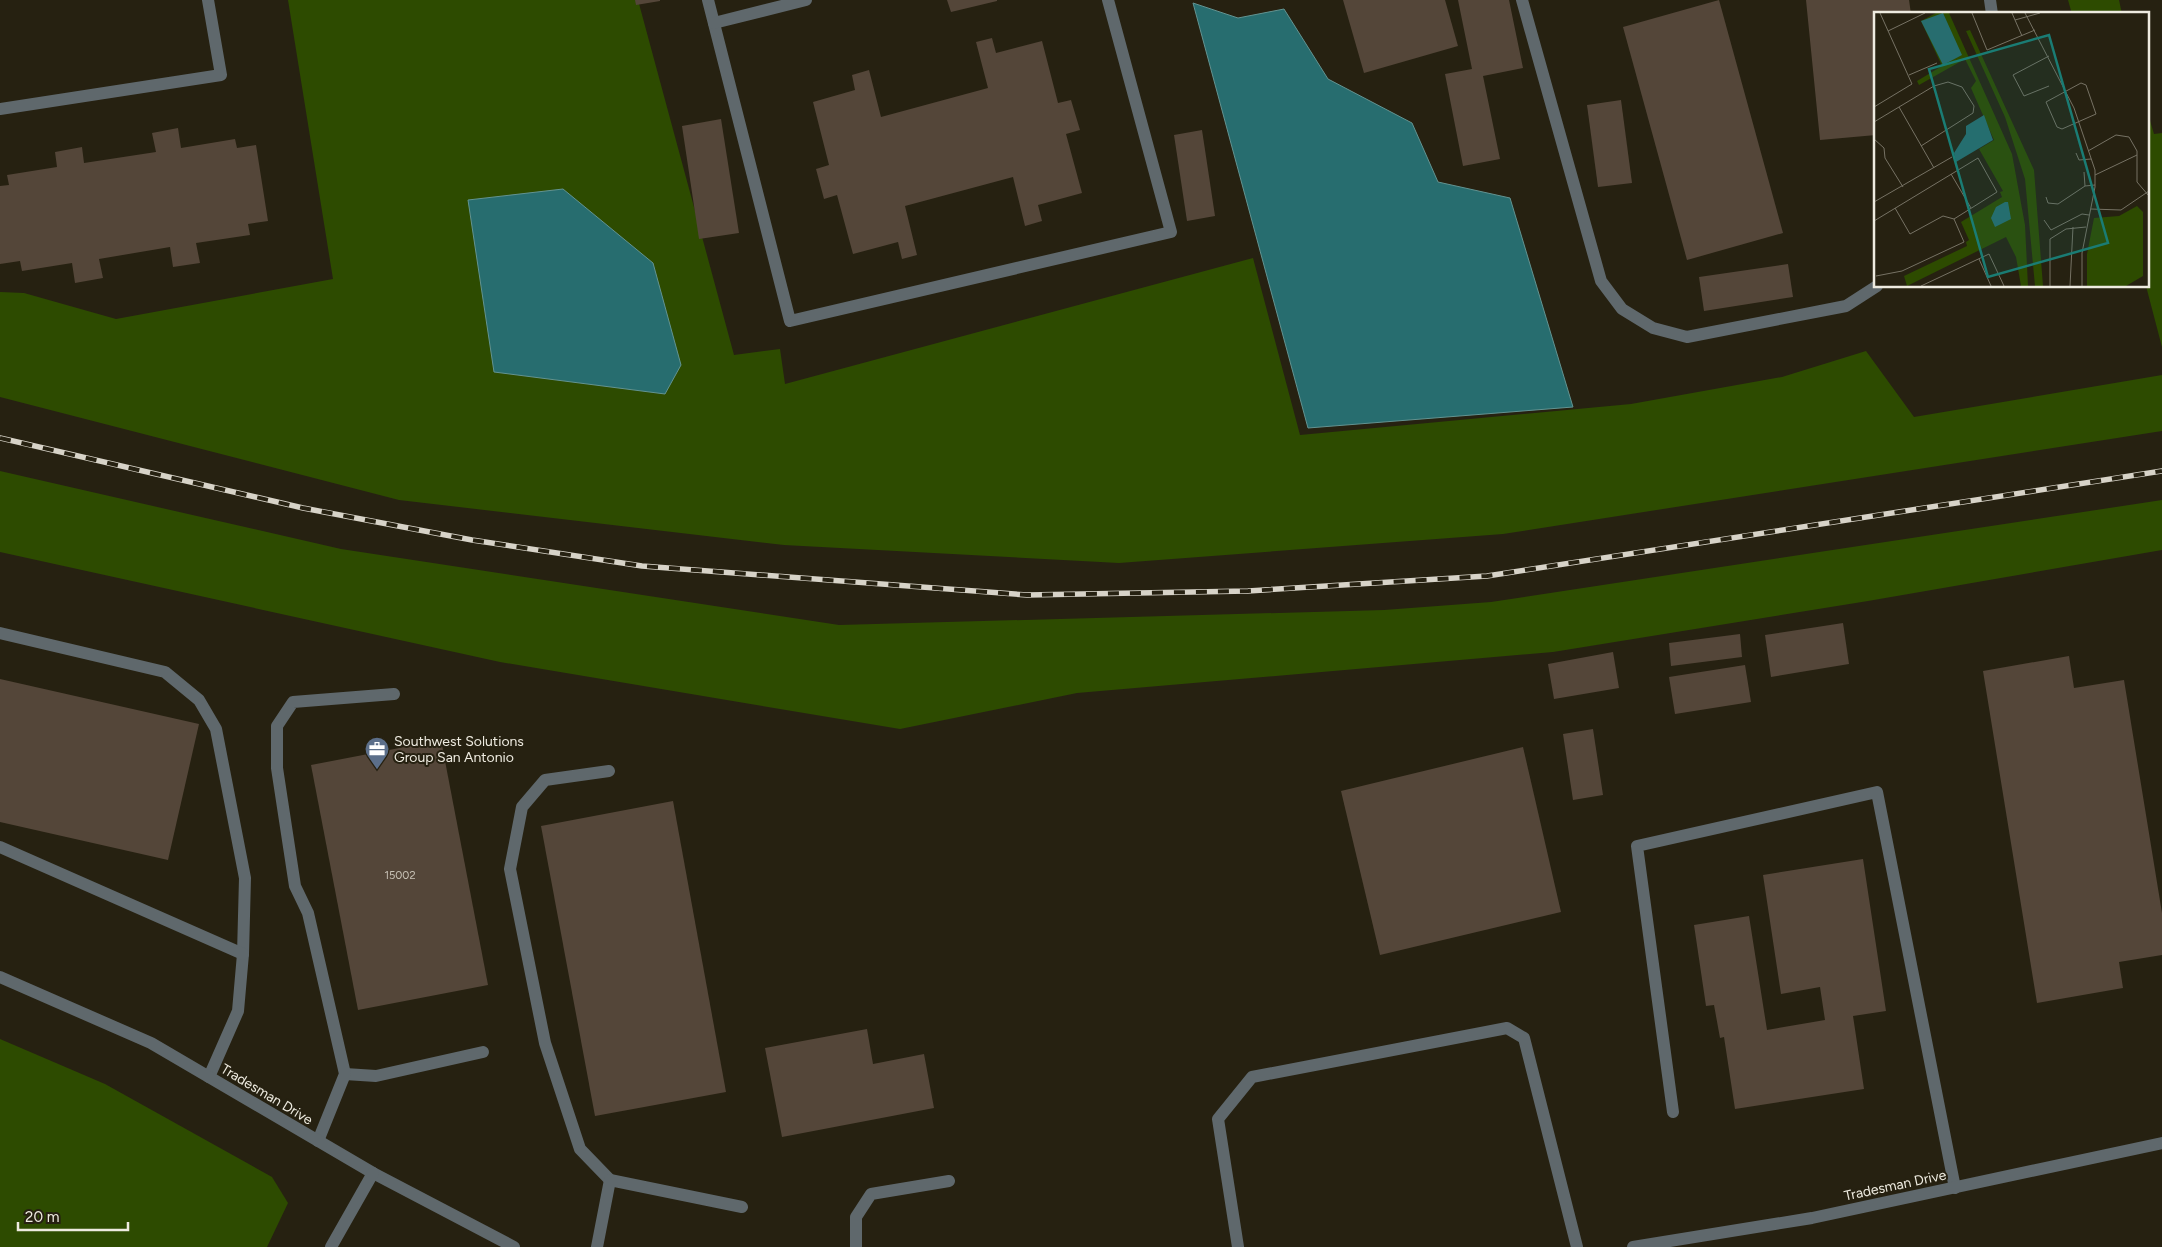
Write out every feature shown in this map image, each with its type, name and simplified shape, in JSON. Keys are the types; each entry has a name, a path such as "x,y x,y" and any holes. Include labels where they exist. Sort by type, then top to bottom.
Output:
{"street":[{"path":"0,109 221,75 208,0"},
{"path":"708,0 790,320 1170,232 1108,0"},
{"path":"714,23 806,0"},
{"path":"1522,0 1600,281 1622,309 1653,328 1686,337 1846,306 1874,288"},
{"path":"0,632 165,672 199,700 216,729 245,878 243,954 238,1011 209,1077"},
{"path":"318,1141 345,1074 308,913 295,886 277,768 277,726 293,702 394,694"},
{"path":"609,771 545,780 522,807 510,869 545,1043 580,1149 610,1180 742,1207"},
{"path":"1673,1112 1637,846 1877,792 1955,1188"},
{"path":"0,847 243,954"},
{"name":"Tradesman Drive","path":"0,977 150,1043 373,1173 514,1247"},
{"path":"1238,1247 1218,1119 1252,1077 1508,1028 1524,1038 1577,1247"},
{"path":"345,1074 376,1076 483,1052"},
{"name":"Tradesman Drive","path":"1633,1247 1812,1218 2162,1143"},
{"path":"331,1247 373,1173"},
{"path":"597,1247 610,1180"},
{"path":"856,1247 856,1217 872,1194 949,1181"}],"green space":[{"path":"288,0 638,0 734,355 780,349 785,384 1253,258 1300,435 1631,404 1782,377 1866,351 1914,417 2162,375 2162,431 1503,534 1119,563 784,545 399,500 0,397 0,292 24,293 116,319 333,279"},
{"path":"2068,0 2119,0 2122,12 2071,12"},
{"path":"2150,121 2154,134 2162,133 2162,347 2147,288 2150,288"},
{"path":"0,471 341,549 839,625 1384,610 1491,602 2162,500 2162,550 1868,601 1553,652 1077,693 900,729 500,662 0,552"},
{"path":"0,1039 105,1084 272,1177 288,1203 267,1247 0,1247"}],"water":[{"path":"1193,3 1238,18 1284,9 1328,79 1412,123 1438,182 1510,198 1573,407 1308,428"},
{"path":"563,189 653,263 681,365 665,394 494,372 468,200"}],"building":[{"path":"635,0 660,0 660,1 636,5"},
{"path":"947,0 997,0 997,1 951,12"},
{"path":"1343,0 1445,0 1458,46 1364,73"},
{"path":"1458,0 1509,0 1523,68 1483,76 1500,159 1463,166 1445,74 1472,69"},
{"path":"1719,0 1783,233 1687,260 1623,27"},
{"path":"1806,0 1909,0 1911,12 1874,12 1874,135 1820,140"},
{"path":"992,38 996,53 1042,41 1058,103 1071,100 1080,130 1066,134 1082,193 1038,205 1042,221 1025,226 1013,177 905,206 917,255 902,259 898,242 853,254 837,195 824,199 816,169 829,165 813,102 855,90 852,75 869,70 881,117 988,88 976,42"},
{"path":"1621,100 1632,183 1598,187 1587,105"},
{"path":"721,119 739,233 699,239 682,126"},
{"path":"178,128 181,148 235,139 237,148 256,145 268,221 248,224 250,235 196,243 200,263 173,267 170,247 99,259 103,278 75,283 72,263 22,271 20,261 0,264 0,186 9,185 7,175 57,167 55,152 82,147 84,163 156,152 152,133"},
{"path":"1202,130 1215,216 1187,221 1174,135"},
{"path":"1788,264 1793,297 1704,311 1699,277"},
{"path":"1843,623 1849,664 1771,677 1765,635"},
{"path":"1740,634 1742,657 1671,666 1669,643"},
{"path":"1613,652 1619,688 1554,699 1548,664"},
{"path":"2069,656 2074,688 2124,680 2162,913 2162,955 2119,962 2123,988 2037,1003 1983,671"},
{"path":"1745,665 1751,702 1675,714 1669,677"},
{"path":"0,679 199,724 168,860 0,822"},
{"path":"1593,729 1603,795 1573,800 1563,734"},
{"path":"441,740 488,985 358,1010 311,765"},
{"path":"1523,747 1561,912 1380,955 1341,791"},
{"path":"673,801 726,1092 595,1116 541,826"},
{"path":"1863,859 1886,1011 1853,1016 1864,1089 1735,1109 1724,1037 1720,1038 1714,1005 1706,1006 1694,925 1749,916 1767,1030 1825,1020 1820,987 1781,994 1763,875"},
{"path":"867,1029 873,1064 924,1054 934,1108 782,1137 765,1048"}],"railway":[{"path":"0,438 303,508 472,540 642,566 1027,595 1248,591 1487,576 2162,471"}],"place":[{"name":"Southwest Solutions Group San Antonio","path":"377,770"}]}
